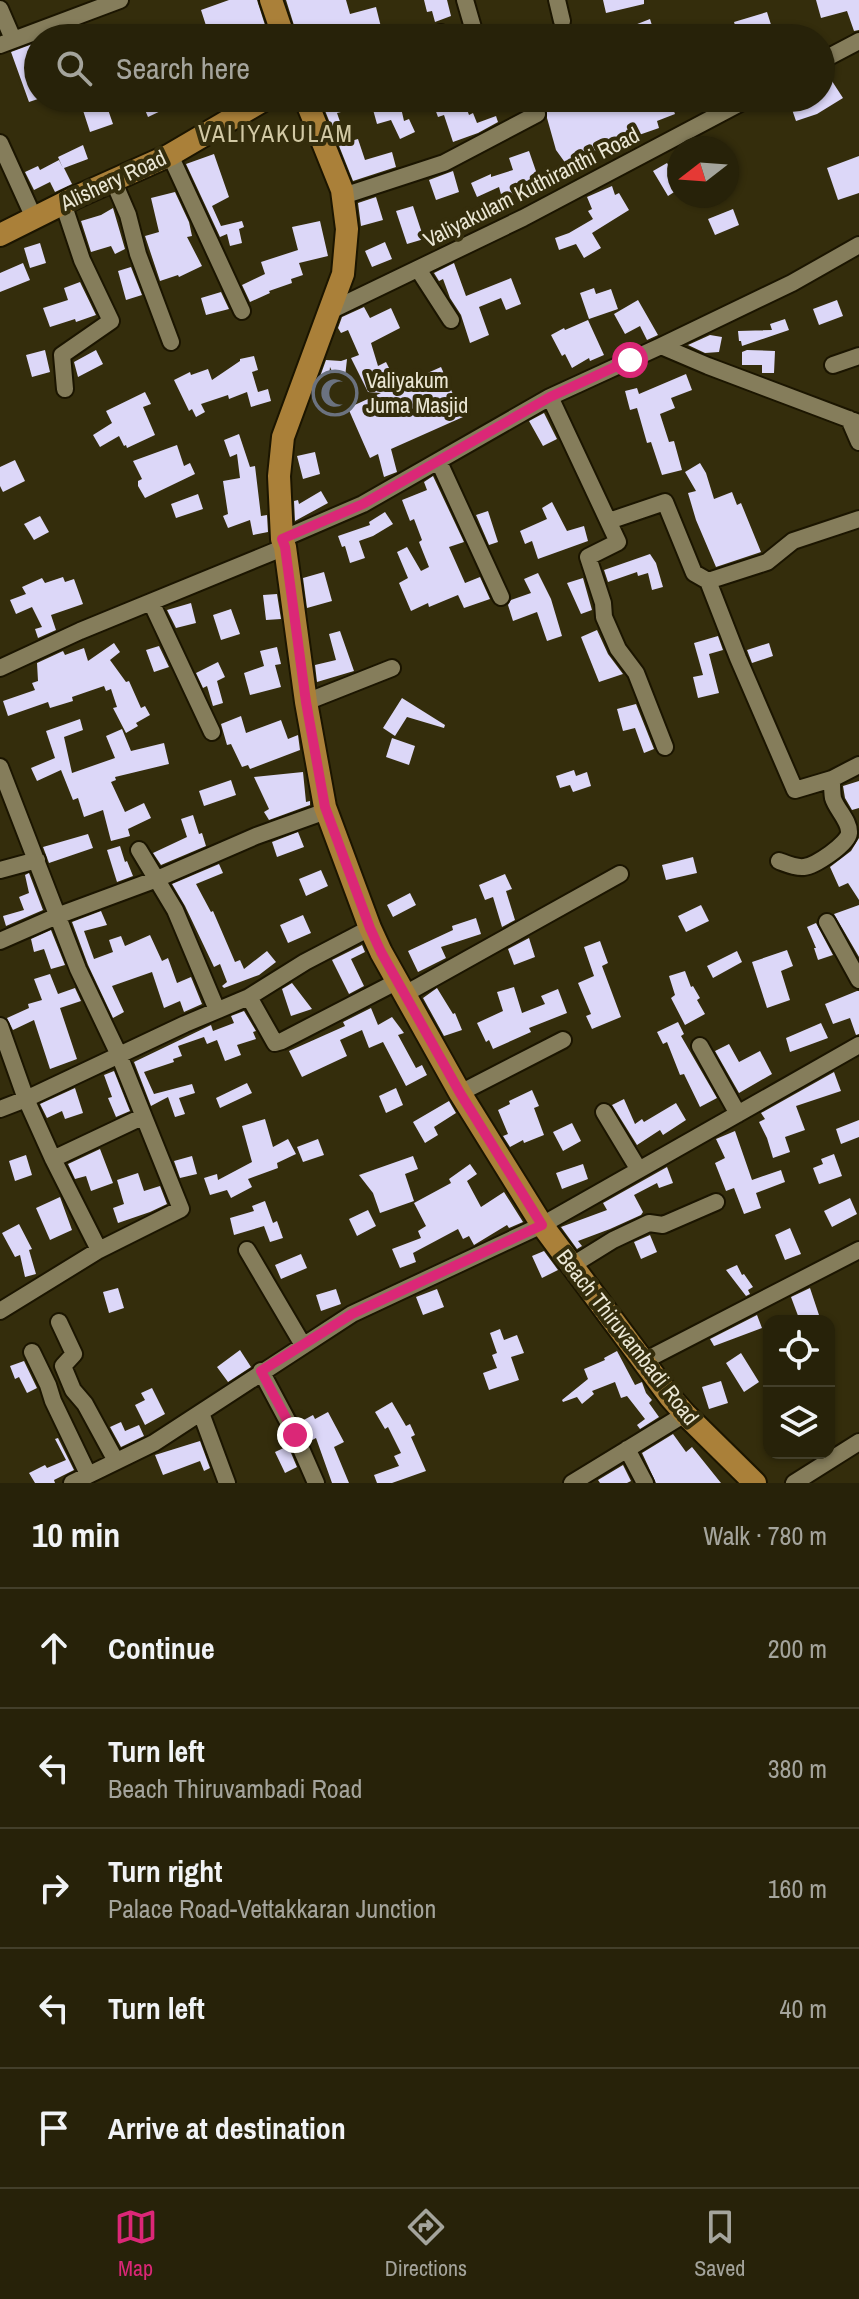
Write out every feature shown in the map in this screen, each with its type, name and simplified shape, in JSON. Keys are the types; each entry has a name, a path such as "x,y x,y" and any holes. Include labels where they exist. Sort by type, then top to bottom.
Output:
{"main road":[{"path":"271,0 279,24"},
{"name":"Alishery Road","path":"0,235 170,155 243,112"},
{"name":"Beach Thiruvambadi Road","path":"310,112 343,196 347,229 343,274 283,437 279,476 284,543 306,702 326,811 370,928 401,988 460,1093 542,1225 685,1414 755,1483"}],"street":[{"path":"55,24 120,0"},
{"path":"465,0 472,24"},
{"path":"557,0 562,21"},
{"path":"0,9 6,42"},
{"path":"835,54 859,41"},
{"name":"Valiyakulam Kuthiranthi Road","path":"330,311 523,218 724,112"},
{"path":"343,196 444,163 537,114"},
{"path":"0,143 34,218"},
{"path":"170,155 242,311"},
{"path":"113,180 171,342"},
{"path":"63,203 82,260 111,321 62,355 65,389"},
{"path":"0,668 284,543 363,504 550,397 792,283 859,245"},
{"path":"418,269 451,320"},
{"path":"661,346 854,421 859,442"},
{"path":"833,365 859,356"},
{"path":"550,397 618,542 588,557 603,603 604,617 618,649 636,673 665,747"},
{"path":"439,462 501,597"},
{"path":"609,521 665,502 694,573 708,581 795,790 832,779 859,765"},
{"path":"708,581 767,562 793,541 859,519"},
{"path":"151,602 212,732"},
{"path":"306,702 392,668"},
{"path":"0,767 78,969 119,1055 181,1209 99,1250 0,1311"},
{"path":"779,861 800,868 808,867 818,863 846,840 848,828 834,800 832,779"},
{"path":"0,941 256,836 326,811"},
{"path":"139,850 175,910 217,1010"},
{"path":"0,870 37,860"},
{"path":"249,997 275,1043 282,1041 401,988 620,874"},
{"path":"827,922 859,980"},
{"path":"0,1109 249,997 305,962 370,928"},
{"path":"0,1026 26,1099 99,1250"},
{"path":"460,1093 563,1040"},
{"path":"32,1352 82,1479 154,1443 352,1314 542,1225 859,1045"},
{"path":"700,1046 738,1114"},
{"path":"604,1112 639,1170"},
{"path":"53,1159 142,1117"},
{"path":"571,1266 613,1240 649,1223 663,1225 716,1202"},
{"path":"247,1250 303,1345"},
{"path":"644,1361 859,1250"},
{"path":"59,1322 74,1354 63,1366 73,1390 83,1401 116,1461"},
{"path":"261,1371 316,1483"},
{"path":"58,1412 83,1401"},
{"path":"201,1413 227,1483"},
{"path":"572,1483 685,1414"},
{"path":"794,1483 859,1442"},
{"path":"627,1449 645,1483"}],"building":[{"path":"229,0 257,0 265,24 206,24 201,10"},
{"path":"286,0 346,0 350,14 376,7 380,24 294,24"},
{"path":"424,0 447,0 451,16 435,22 432,11 427,12"},
{"path":"603,0 644,0 644,4 606,13"},
{"path":"816,0 859,0 859,30 854,31 847,11 821,18"},
{"path":"767,12 771,24 735,24"},
{"path":"24,47 24,88 11,52"},
{"path":"835,86 843,98 835,103"},
{"path":"84,112 109,112 113,124 90,132"},
{"path":"326,112 341,112 337,113 347,142 358,139 365,160 392,152 396,167 353,181"},
{"path":"374,112 402,112 404,121 409,119 415,132 400,139 391,120 377,124"},
{"path":"436,112 468,112 469,115 473,113 477,123 496,116 498,122 453,142 444,115 438,117"},
{"path":"547,112 675,114 657,121 659,128 636,136 634,129 606,147 585,155 591,163 574,175 556,150"},
{"path":"793,112 820,112 817,114 796,121"},
{"path":"83,145 88,159 64,168 72,184 55,192 50,182 34,190 25,172 38,166 40,170 59,160 63,168 58,157"},
{"path":"529,151 538,184 502,198 499,187 477,197 471,183 491,174 491,177 513,170 509,158"},
{"path":"214,154 229,197 212,206 221,226 242,221 244,227 239,229 242,243 230,246 227,234 220,237 186,164"},
{"path":"859,156 859,193 838,200 827,168"},
{"path":"667,163 667,194 653,171"},
{"path":"453,171 459,192 436,200 429,180"},
{"path":"612,186 615,195 619,193 629,210 592,233 601,248 584,258 576,244 559,250 555,238 593,219 588,211 592,209 587,197"},
{"path":"175,192 189,222 192,236 187,237 202,266 179,277 160,281 145,236 159,232 151,198"},
{"path":"376,197 383,220 361,226 358,203"},
{"path":"413,206 424,239 407,244 396,211"},
{"path":"113,208 125,249 115,254 111,246 91,252 81,221"},
{"path":"733,209 739,225 715,235 708,219"},
{"path":"320,221 328,256 299,263 303,275 250,302 242,285 265,274 261,262 298,250 292,227"},
{"path":"385,242 392,259 372,267 365,251"},
{"path":"40,243 46,263 30,268 24,248"},
{"path":"23,263 30,280 0,292 0,273"},
{"path":"454,263 466,296 511,278 521,304 506,310 501,298 479,307 489,335 470,343 461,315 443,279 439,281 434,273"},
{"path":"131,267 142,295 126,300 118,271"},
{"path":"80,282 96,315 50,327 43,308 68,300 64,288"},
{"path":"594,288 596,294 611,289 618,309 589,319 580,293"},
{"path":"221,292 229,309 206,315 201,298"},
{"path":"638,300 658,335 647,340 640,326 625,334 614,314"},
{"path":"837,300 843,316 819,325 813,309"},
{"path":"364,307 370,318 391,308 400,328 371,343 378,366 386,362 398,386 441,367 463,417 391,449 397,472 384,477 378,454 370,458 348,408 381,393 368,392 351,358 359,355 348,330 341,333 338,328 342,317"},
{"path":"785,319 789,330 742,346 739,341 738,331 772,330 770,324"},
{"path":"588,320 604,355 590,361 589,358 572,368 551,335"},
{"path":"710,335 722,337 719,352 705,353 688,345"},
{"path":"45,350 50,372 32,377 26,355"},
{"path":"96,350 103,364 78,377 74,362"},
{"path":"775,351 774,373 762,373 762,365 742,365 742,352"},
{"path":"254,356 258,370 252,372 258,392 268,389 271,401 251,407 247,392 201,404 205,412 196,417 192,409 189,411 174,380 190,372 191,375 208,369 212,380 240,359"},
{"path":"347,359 343,396 330,367 327,398 313,396 326,360"},
{"path":"686,374 692,390 671,398 675,408 660,414 669,442 674,441 682,470 662,475 651,442 647,443 637,408 630,410 625,391 637,388 639,394"},
{"path":"145,392 151,404 143,407 155,435 127,448 119,436 100,447 93,435 112,423 106,411"},
{"path":"544,413 557,439 543,446 529,421"},
{"path":"239,434 250,467 255,466 261,516 267,515 268,532 253,535 250,520 228,528 223,516 228,514 223,481 240,478 237,454 230,457 224,440"},
{"path":"177,445 184,466 190,463 195,474 145,498 138,486 138,481 142,479 133,461"},
{"path":"315,452 320,474 303,479 297,456"},
{"path":"15,460 25,481 3,492 0,467"},
{"path":"700,463 714,499 732,492 737,505 741,503 761,552 716,567 688,493 696,491 685,472"},
{"path":"433,476 464,542 449,547 465,583 480,577 490,599 464,608 458,595 411,611 399,583 408,578 397,552 407,547 421,571 429,567 414,519 410,521 402,500 427,490 424,482"},
{"path":"321,491 328,503 295,521 294,501 298,500 299,504"},
{"path":"198,494 203,509 176,518 171,504"},
{"path":"552,502 567,531 584,526 588,541 538,559 532,541 525,544 520,531 547,519 542,508"},
{"path":"488,511 498,542 489,545 476,515"},
{"path":"385,512 393,524 359,541 365,558 350,563 338,536 370,525 369,522"},
{"path":"40,516 49,532 34,540 24,524"},
{"path":"650,554 663,587 652,590 648,573 638,576 637,572 608,582 604,570"},
{"path":"324,572 332,601 307,608 303,578"},
{"path":"538,573 551,599 562,636 547,641 537,612 513,621 508,605 511,600 531,593 524,579"},
{"path":"63,577 65,582 74,579 83,604 51,615 56,630 38,638 35,629 42,627 32,607 16,614 10,600 26,594 22,587 42,578 45,583"},
{"path":"583,578 592,610 581,614 567,583"},
{"path":"277,594 281,619 266,620 263,595"},
{"path":"191,603 196,623 176,628 167,610"},
{"path":"231,609 240,634 221,640 213,615"},
{"path":"597,630 608,654 623,674 599,682 581,637"},
{"path":"340,631 354,671 317,682 315,665 336,660 329,634"},
{"path":"718,636 723,650 709,654 719,693 698,698 693,677 703,675 694,643"},
{"path":"114,643 120,652 110,660 126,682 129,681 141,708 145,706 150,715 136,723 138,726 126,733 113,708 117,707 111,689 106,691 104,686 72,697 73,701 50,708 48,702 8,716 3,701 35,690 32,683 38,681 37,663 63,651 65,655 84,648 88,661"},
{"path":"769,643 773,656 752,663 747,650"},
{"path":"159,646 169,667 154,672 146,650"},
{"path":"277,647 281,664 275,665 281,687 250,695 244,673 264,666 260,651"},
{"path":"218,662 225,677 217,681 223,703 213,706 207,686 203,688 196,673"},
{"path":"402,698 445,725 444,728 407,717 395,736 383,728"},
{"path":"636,704 654,749 644,753 635,728 623,731 617,709"},
{"path":"241,716 246,733 281,720 288,739 298,735 300,750 250,769 248,765 242,767 231,744 227,745 221,724"},
{"path":"80,719 83,730 64,737 72,773 115,758 106,736 122,729 131,751 164,743 169,764 115,777 116,780 111,782 125,812 144,803 151,818 128,829 130,836 111,841 103,810 84,817 78,798 73,800 61,770 37,781 31,768 55,758 46,731"},
{"path":"392,738 415,746 409,765 386,757"},
{"path":"574,770 576,776 587,772 591,786 573,792 570,785 560,788 556,776"},
{"path":"303,772 306,802 310,801 310,805 269,820 264,812 269,809 254,777"},
{"path":"231,780 236,795 204,806 199,791"},
{"path":"859,781 859,808 852,810 843,786"},
{"path":"193,815 206,846 161,865 153,853 187,837 181,819"},
{"path":"298,832 304,847 277,857 272,842"},
{"path":"88,834 93,848 49,863 43,847"},
{"path":"859,838 859,900 848,883 839,887 830,867 851,851"},
{"path":"120,846 133,876 117,882 107,850"},
{"path":"693,857 697,873 666,880 662,865"},
{"path":"219,864 223,873 196,884 213,911 235,962 240,960 244,969 267,951 276,962 259,975 224,988 222,986 227,982 220,964 214,967 172,884"},
{"path":"321,870 328,886 306,896 299,879"},
{"path":"29,873 43,910 6,926 3,916 24,910 19,897 29,893 25,875"},
{"path":"505,874 512,889 506,891 515,920 502,927 493,897 485,900 479,885"},
{"path":"410,893 416,905 393,917 387,905"},
{"path":"701,905 709,921 686,932 678,916"},
{"path":"859,905 859,957 834,914"},
{"path":"101,911 107,925 84,931 94,959 113,952 109,940 121,936 125,946 150,935 162,961 168,958 177,983 191,977 202,1004 184,1012 180,1001 164,1008 152,972 112,986 124,1012 113,1018 72,922"},
{"path":"303,915 311,933 288,943 280,925"},
{"path":"476,918 481,934 441,947 446,958 418,972 408,951 453,930 452,926"},
{"path":"816,923 833,955 818,960 807,927"},
{"path":"51,930 65,965 51,969 44,949 34,952 31,939"},
{"path":"529,938 535,957 514,965 508,949"},
{"path":"600,941 608,963 602,966 621,1017 592,1029 586,1016 591,1014 578,983 594,976 584,947"},
{"path":"362,945 365,952 351,959 364,986 349,994 332,960"},
{"path":"787,950 793,966 781,971 790,1000 767,1008 752,962"},
{"path":"737,951 742,962 713,978 707,966"},
{"path":"685,971 705,1014 685,1025 671,998 675,995 669,976"},
{"path":"50,974 58,994 75,988 81,1001 60,1008 77,1059 50,1069 34,1020 13,1030 7,1018 29,1008 28,1004 42,1000 34,979"},
{"path":"292,983 312,1009 291,1016 282,989"},
{"path":"514,987 522,1013 545,1004 541,996 558,989 567,1013 529,1028 531,1032 493,1049 477,1023 503,1011 497,992"},
{"path":"437,988 455,1013 462,1030 444,1036 423,998"},
{"path":"857,991 859,1034 856,1035 850,1018 833,1024 825,1004"},
{"path":"371,1008 378,1025 392,1017 404,1033 398,1035 416,1068 422,1065 427,1075 406,1086 383,1042 369,1048 362,1030 340,1040 347,1056 302,1077 289,1051 345,1026 343,1022"},
{"path":"244,1011 256,1031 253,1032 256,1039 237,1045 241,1055 225,1061 217,1040 207,1044 204,1037 178,1046 182,1056 173,1059 174,1062 144,1072 154,1094 192,1084 195,1093 179,1098 185,1114 175,1117 168,1097 151,1106 134,1062 211,1025 213,1031 234,1023 231,1016"},
{"path":"678,1022 684,1034 681,1036 717,1098 700,1107 684,1074 680,1075 667,1042 663,1044 657,1032"},
{"path":"821,1023 828,1038 790,1052 786,1038"},
{"path":"729,1044 739,1062 760,1051 772,1074 739,1093 715,1051"},
{"path":"114,1071 130,1111 116,1117 108,1098 112,1097 104,1075"},
{"path":"834,1072 841,1091 796,1106 805,1130 785,1137 790,1152 773,1158 759,1122 765,1119 761,1113"},
{"path":"247,1083 252,1093 220,1108 216,1098"},
{"path":"75,1088 83,1113 65,1119 62,1111 47,1118 40,1104"},
{"path":"396,1088 403,1105 386,1113 379,1096"},
{"path":"532,1090 539,1106 534,1108 544,1135 510,1147 503,1136 508,1134 498,1110"},
{"path":"624,1099 635,1124 676,1103 686,1120 663,1135 660,1130 637,1145 612,1105"},
{"path":"449,1101 456,1113 434,1127 438,1135 425,1143 413,1122"},
{"path":"265,1119 273,1147 288,1139 296,1154 277,1163 278,1168 248,1179 252,1187 231,1198 227,1190 210,1195 204,1178 217,1174 218,1180 252,1162 242,1126"},
{"path":"859,1120 859,1137 841,1144 836,1129"},
{"path":"572,1123 581,1141 563,1151 553,1132"},
{"path":"735,1131 752,1180 781,1170 785,1182 756,1193 761,1208 744,1214 734,1188 726,1191 715,1163 725,1158 716,1139"},
{"path":"318,1139 324,1155 303,1162 297,1147"},
{"path":"100,1149 113,1183 91,1191 86,1176 75,1179 68,1164"},
{"path":"834,1154 842,1176 819,1184 813,1168 823,1164 821,1159"},
{"path":"26,1155 32,1175 15,1181 9,1161"},
{"path":"192,1156 197,1174 180,1178 174,1161"},
{"path":"413,1156 418,1169 405,1174 414,1201 380,1213 373,1193 359,1175"},
{"path":"470,1164 477,1174 467,1181 481,1207 504,1192 523,1222 509,1228 507,1225 474,1245 469,1236 463,1239 458,1229 413,1253 416,1262 400,1268 392,1249 421,1238 418,1231 426,1226 414,1203 451,1183 449,1179"},
{"path":"583,1164 588,1179 562,1189 556,1173"},
{"path":"667,1167 673,1183 659,1188 657,1183 634,1195 643,1212 641,1215 578,1241 582,1246 577,1249 561,1227 607,1210 603,1203"},
{"path":"138,1173 144,1191 160,1186 167,1204 118,1223 113,1208 124,1204 117,1180"},
{"path":"60,1197 72,1230 50,1240 36,1208"},
{"path":"850,1198 857,1214 832,1227 824,1211"},
{"path":"265,1201 273,1223 277,1221 283,1238 270,1242 264,1226 234,1235 230,1218 254,1211 252,1206"},
{"path":"368,1210 376,1226 357,1236 349,1219"},
{"path":"19,1224 32,1249 29,1250 36,1274 25,1277 20,1255 15,1257 2,1233"},
{"path":"790,1228 801,1254 785,1260 775,1235"},
{"path":"650,1235 657,1252 641,1259 634,1242"},
{"path":"544,1251 558,1270 542,1278 532,1256"},
{"path":"301,1254 307,1268 281,1279 275,1265"},
{"path":"737,1265 753,1287 746,1296 726,1270"},
{"path":"118,1288 124,1308 109,1313 103,1292"},
{"path":"810,1288 819,1315 798,1315 791,1297"},
{"path":"336,1289 341,1304 321,1311 316,1295"},
{"path":"437,1289 444,1307 423,1315 416,1297"},
{"path":"757,1315 762,1328 714,1346 710,1339"},
{"path":"500,1329 504,1340 517,1335 524,1353 511,1357 519,1380 489,1390 483,1373 497,1368 492,1355 497,1353 490,1333"},
{"path":"240,1350 251,1367 228,1382 217,1367"},
{"path":"617,1351 635,1385 642,1382 652,1400 649,1403 659,1417 640,1429 637,1425 645,1419 627,1396 621,1398 615,1382 592,1391 594,1394 582,1404 577,1397 562,1400 588,1379 584,1369"},
{"path":"741,1353 759,1382 744,1392 726,1363"},
{"path":"24,1361 37,1388 27,1393 19,1377 15,1379 10,1366"},
{"path":"721,1381 728,1403 709,1409 702,1387"},
{"path":"152,1388 165,1414 145,1425 135,1405 145,1400 141,1393"},
{"path":"392,1402 406,1426 410,1424 415,1435 411,1437 426,1471 392,1483 377,1483 374,1475 399,1466 394,1456 401,1453 388,1427 385,1429 375,1412"},
{"path":"328,1412 344,1442 334,1447 349,1483 332,1483 316,1438 310,1441 300,1422"},
{"path":"121,1422 125,1431 139,1425 144,1436 121,1447 110,1427"},
{"path":"673,1434 686,1452 692,1447 721,1483 656,1483 642,1453"},
{"path":"58,1438 74,1470 54,1480 55,1483 35,1483 29,1473 66,1460 55,1439"},
{"path":"200,1441 210,1468 204,1471 200,1461 163,1475 155,1455"},
{"path":"288,1446 297,1467 285,1473 275,1452"},
{"path":"623,1465 631,1481 600,1483 598,1480"}],"place":[{"name":"Valiyakum Juma Masjid","path":"335,393"}],"district":[{"name":"VALIYAKULAM","path":"276,134"}],"route":[{"path":"295,1435 261,1371 352,1314 542,1225 460,1093 370,928 325,807 282,539 363,504 550,397 630,360"}]}
